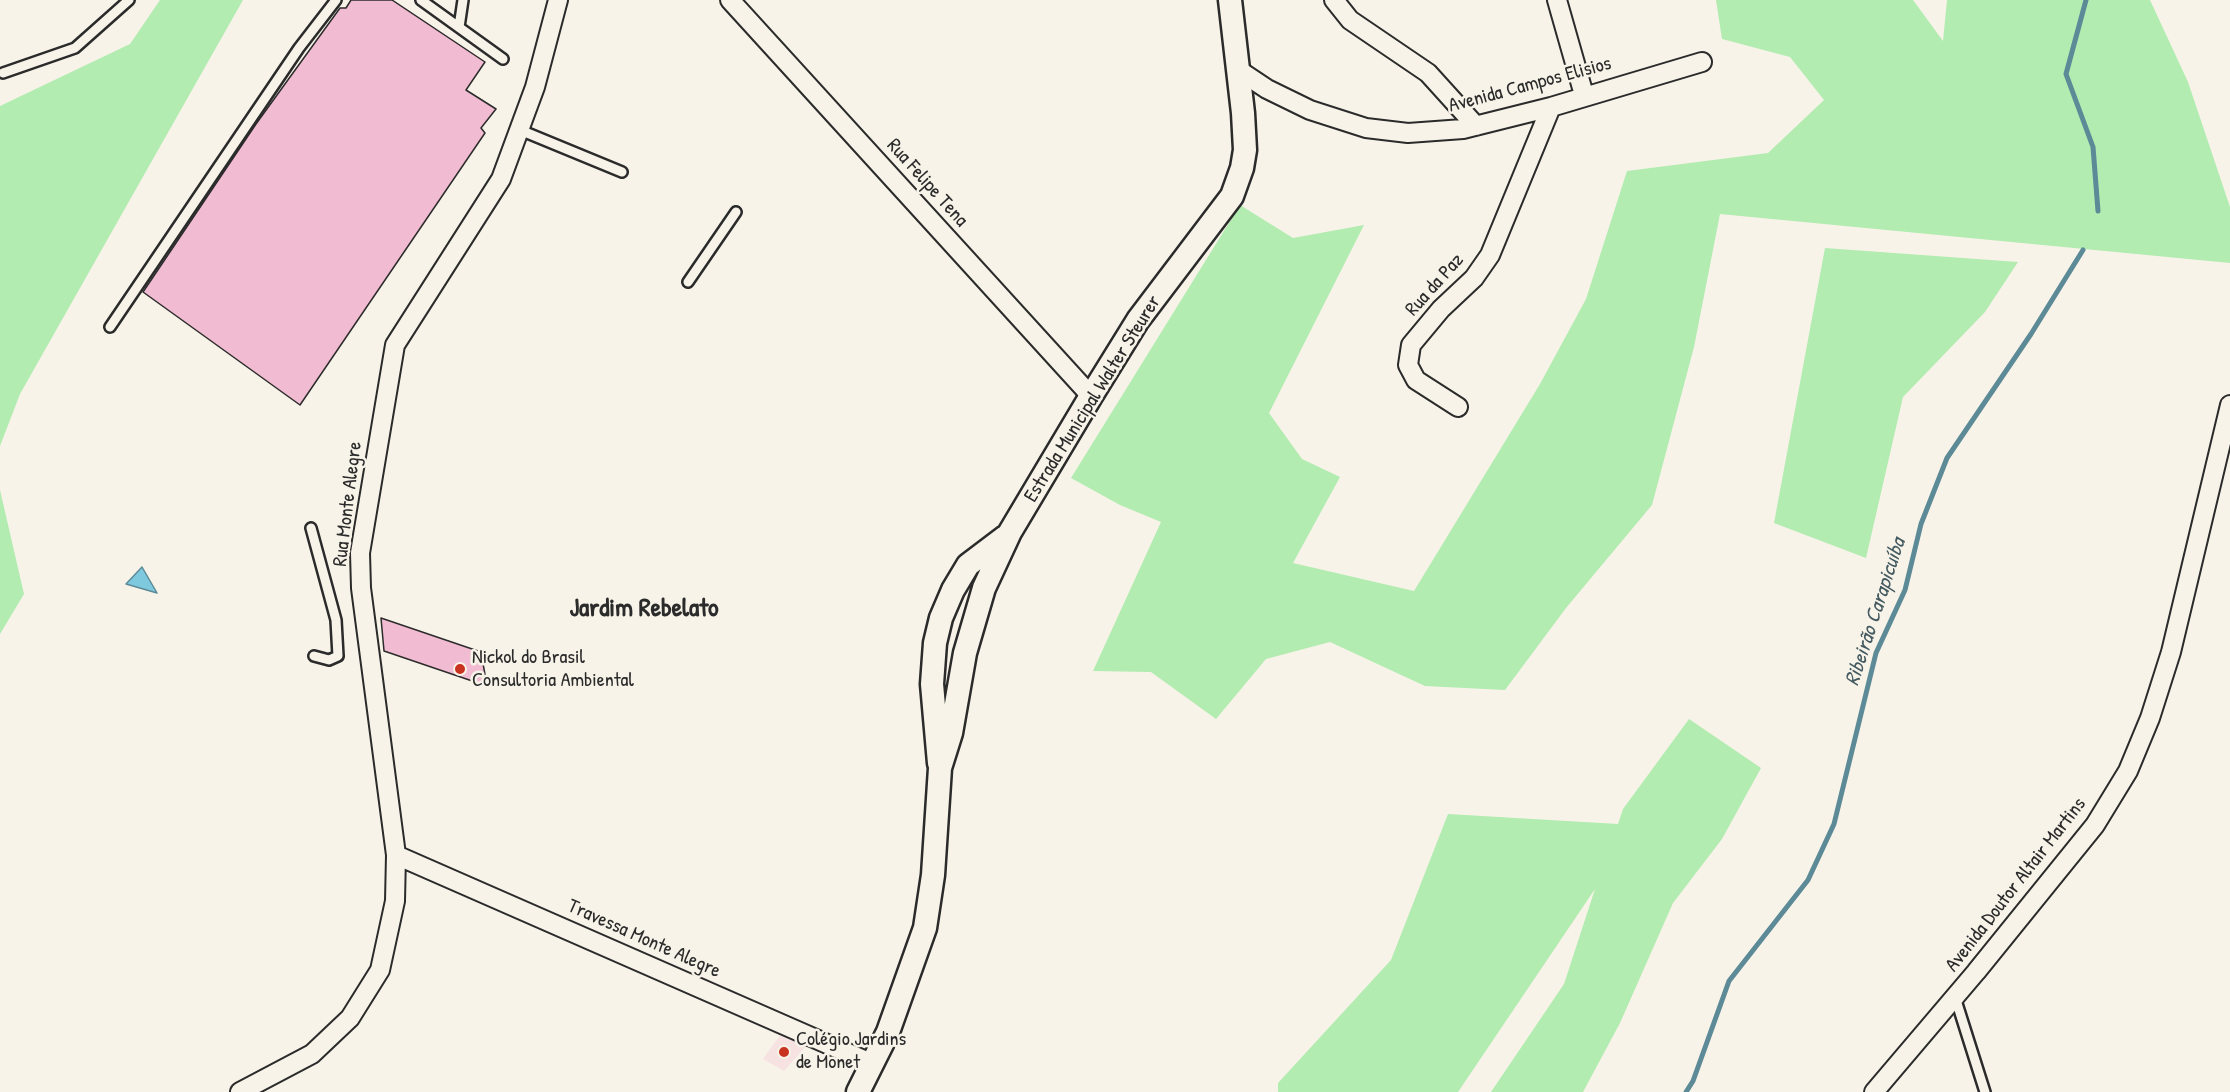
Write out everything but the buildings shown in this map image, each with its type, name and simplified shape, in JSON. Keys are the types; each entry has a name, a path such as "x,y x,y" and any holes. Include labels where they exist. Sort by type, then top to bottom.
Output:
{"street":[{"name":"Rua Monte Alegre","path":"240,1092 312,1054 350,1018 380,970 395,901 396,855 361,588 360,553 395,345 501,178 535,87 558,0"},
{"name":"Rua Felipe Tena","path":"730,0 1091,396"},
{"name":"Estrada Municipal Walter Steurer","path":"940,768 951,733 965,653 984,588 1010,532 1138,321 1232,196 1245,150 1230,0"},
{"path":"1334,0 1350,20 1428,73 1476,126"},
{"path":"1557,0 1584,95"},
{"name":"Avenida Campos Elisios","path":"1237,69 1267,89 1310,110 1366,128 1408,133 1476,126 1702,62"},
{"name":"Rua da Paz","path":"1458,407 1416,380 1408,365 1411,345 1441,309 1474,278 1490,255 1551,106"},
{"name":"Avenida Doutor Altair Martins","path":"1874,1092 1955,997 2095,825 2128,771 2150,718 2171,652 2230,405"},
{"name":"Estrada Municipal Walter Steurer","path":"858,1092 888,1032 925,928 933,875 940,768 934,728 932,684 935,643 941,618 953,590 968,565 1010,532"},
{"name":"Travessa Monte Alegre","path":"396,855 873,1064"}],"lane":[{"path":"3,73 75,48 129,0"},
{"path":"110,327 299,48 336,0"},
{"path":"421,0 503,59"},
{"path":"459,27 463,0"},
{"path":"520,130 622,172"},
{"path":"688,282 736,212"},
{"path":"311,528 336,620 338,646 338,656 328,660 314,656"},
{"path":"1955,997 1985,1092"}],"shaded area":[{"name":"Colégio Jardins de Monet","path":"781,1034 807,1045 784,1071 763,1059"}],"green space":[{"path":"160,0 243,0 20,394 0,446 0,106 130,44"},
{"path":"1716,0 1913,0 1943,41 1947,0 2150,0 2188,82 2230,207 2230,263 1720,214 1694,347 1652,505 1566,608 1505,690 1425,686 1330,642 1266,659 1216,719 1151,672 1093,671 1161,522 1120,505 1071,478 1240,205 1293,238 1364,225 1269,413 1302,459 1340,477 1293,563 1414,591 1540,384 1586,299 1627,171 1768,153 1824,100 1790,57 1722,39"},
{"path":"1825,248 2018,262 1985,312 1903,397 1866,558 1774,523"},
{"path":"0,490 24,594 0,634"},
{"path":"1689,719 1761,768 1722,839 1673,903 1620,1023 1583,1092 1491,1092 1564,984 1595,889 1458,1092 1278,1092 1278,1083 1391,960 1448,814 1618,824 1623,809"}],"water":[{"path":"142,567 157,593 126,584"}],"waterway":[{"name":"Ribeirão Carapicuíba","path":"2086,0 2066,74 2093,147 2098,211"},
{"name":"Ribeirão Carapicuíba","path":"1686,1092 1693,1081 1729,981 1808,880 1834,824 1876,653 1905,590 1921,524 1947,458 2031,334 2083,250"}],"place":[{"name":"Nickol do Brasil Consultoria Ambiental","path":"460,669"},
{"name":"Colégio Jardins de Monet","path":"784,1052"}],"district":[{"name":"Jardim Rebelato","path":"644,609"}]}
